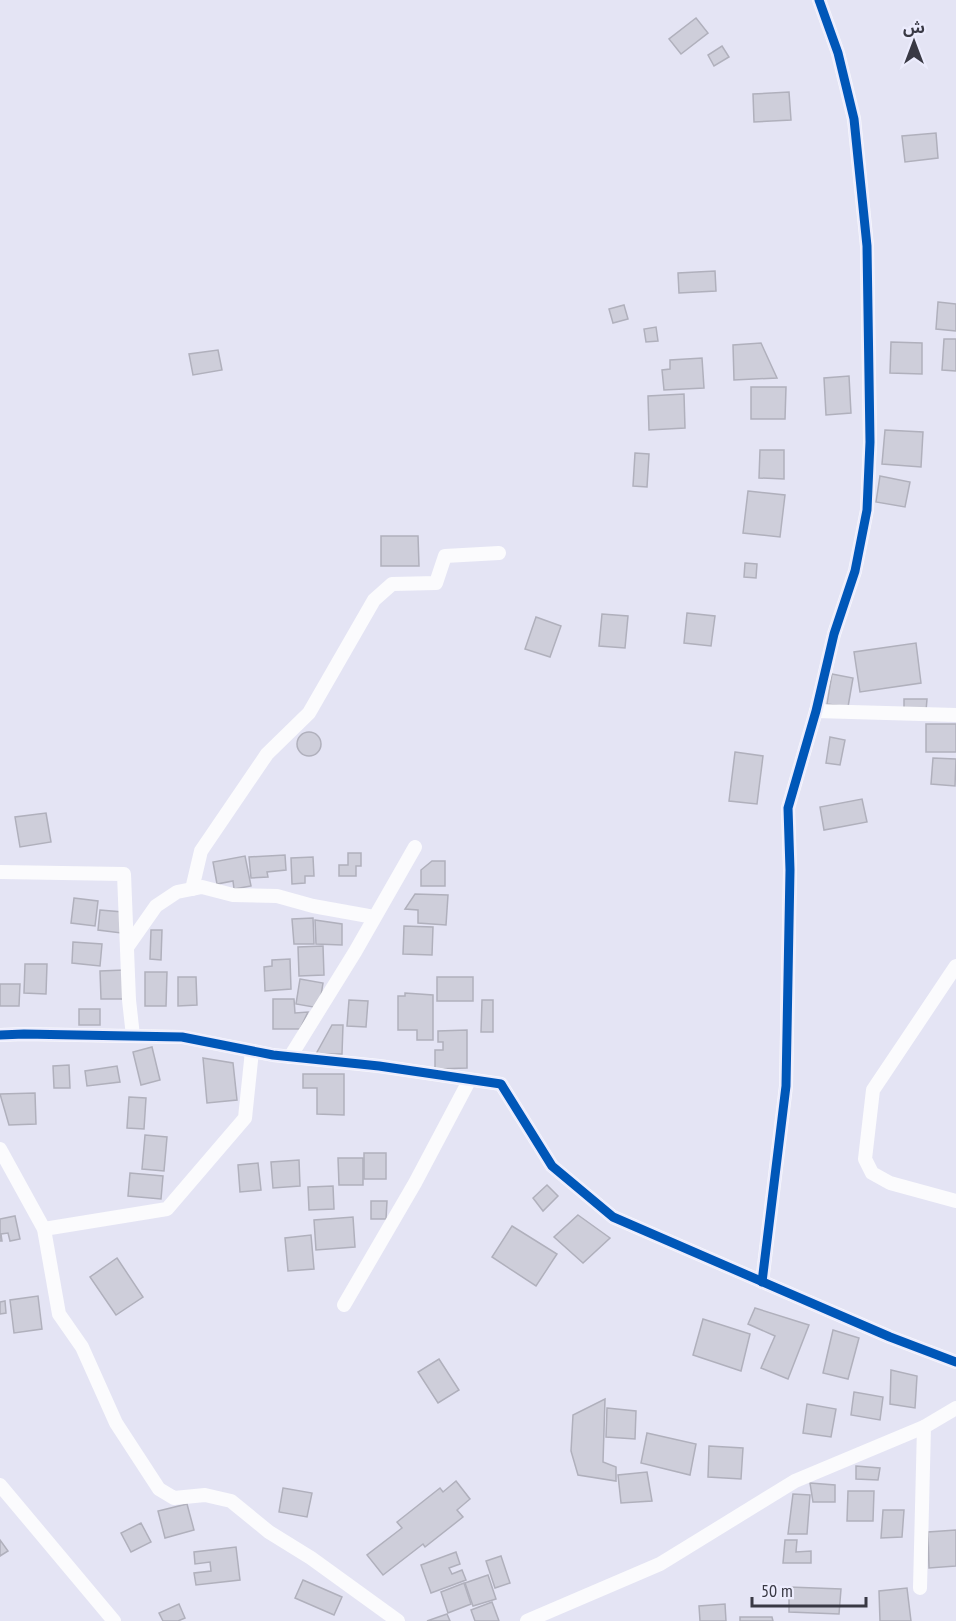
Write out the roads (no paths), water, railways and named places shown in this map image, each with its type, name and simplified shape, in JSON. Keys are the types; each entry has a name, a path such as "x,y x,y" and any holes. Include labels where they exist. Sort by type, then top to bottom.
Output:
{"street":[{"path":"762,1282 786,1086 788,808 816,711 834,634 855,571 867,510 870,442 867,246 854,119 838,53 819,0"},
{"path":"192,889 201,851 267,754 309,713 374,600 392,584 436,582 444,556 499,553"},
{"path":"816,711 956,715"},
{"path":"290,1057 415,847"},
{"path":"0,872 124,874 129,1000 133,1036"},
{"path":"128,946 156,906 177,892 202,887 233,895 277,896 313,906 374,917"},
{"path":"956,966 873,1090 865,1159 872,1173 890,1183 956,1201"},
{"path":"0,1035 182,1036 290,1057 379,1066 501,1084 552,1166 613,1217 762,1282 956,1362"},
{"path":"44,1229 167,1209 245,1118 252,1051"},
{"path":"344,1305 415,1184 469,1081"},
{"path":"0,1149 44,1229 59,1314 82,1347 116,1423 159,1489 174,1498 205,1495 231,1501 269,1532 310,1558 398,1621"},
{"path":"527,1621 660,1564 795,1481 924,1427 956,1408"},
{"path":"920,1588 924,1427"},
{"path":"0,1485 114,1621"}]}
